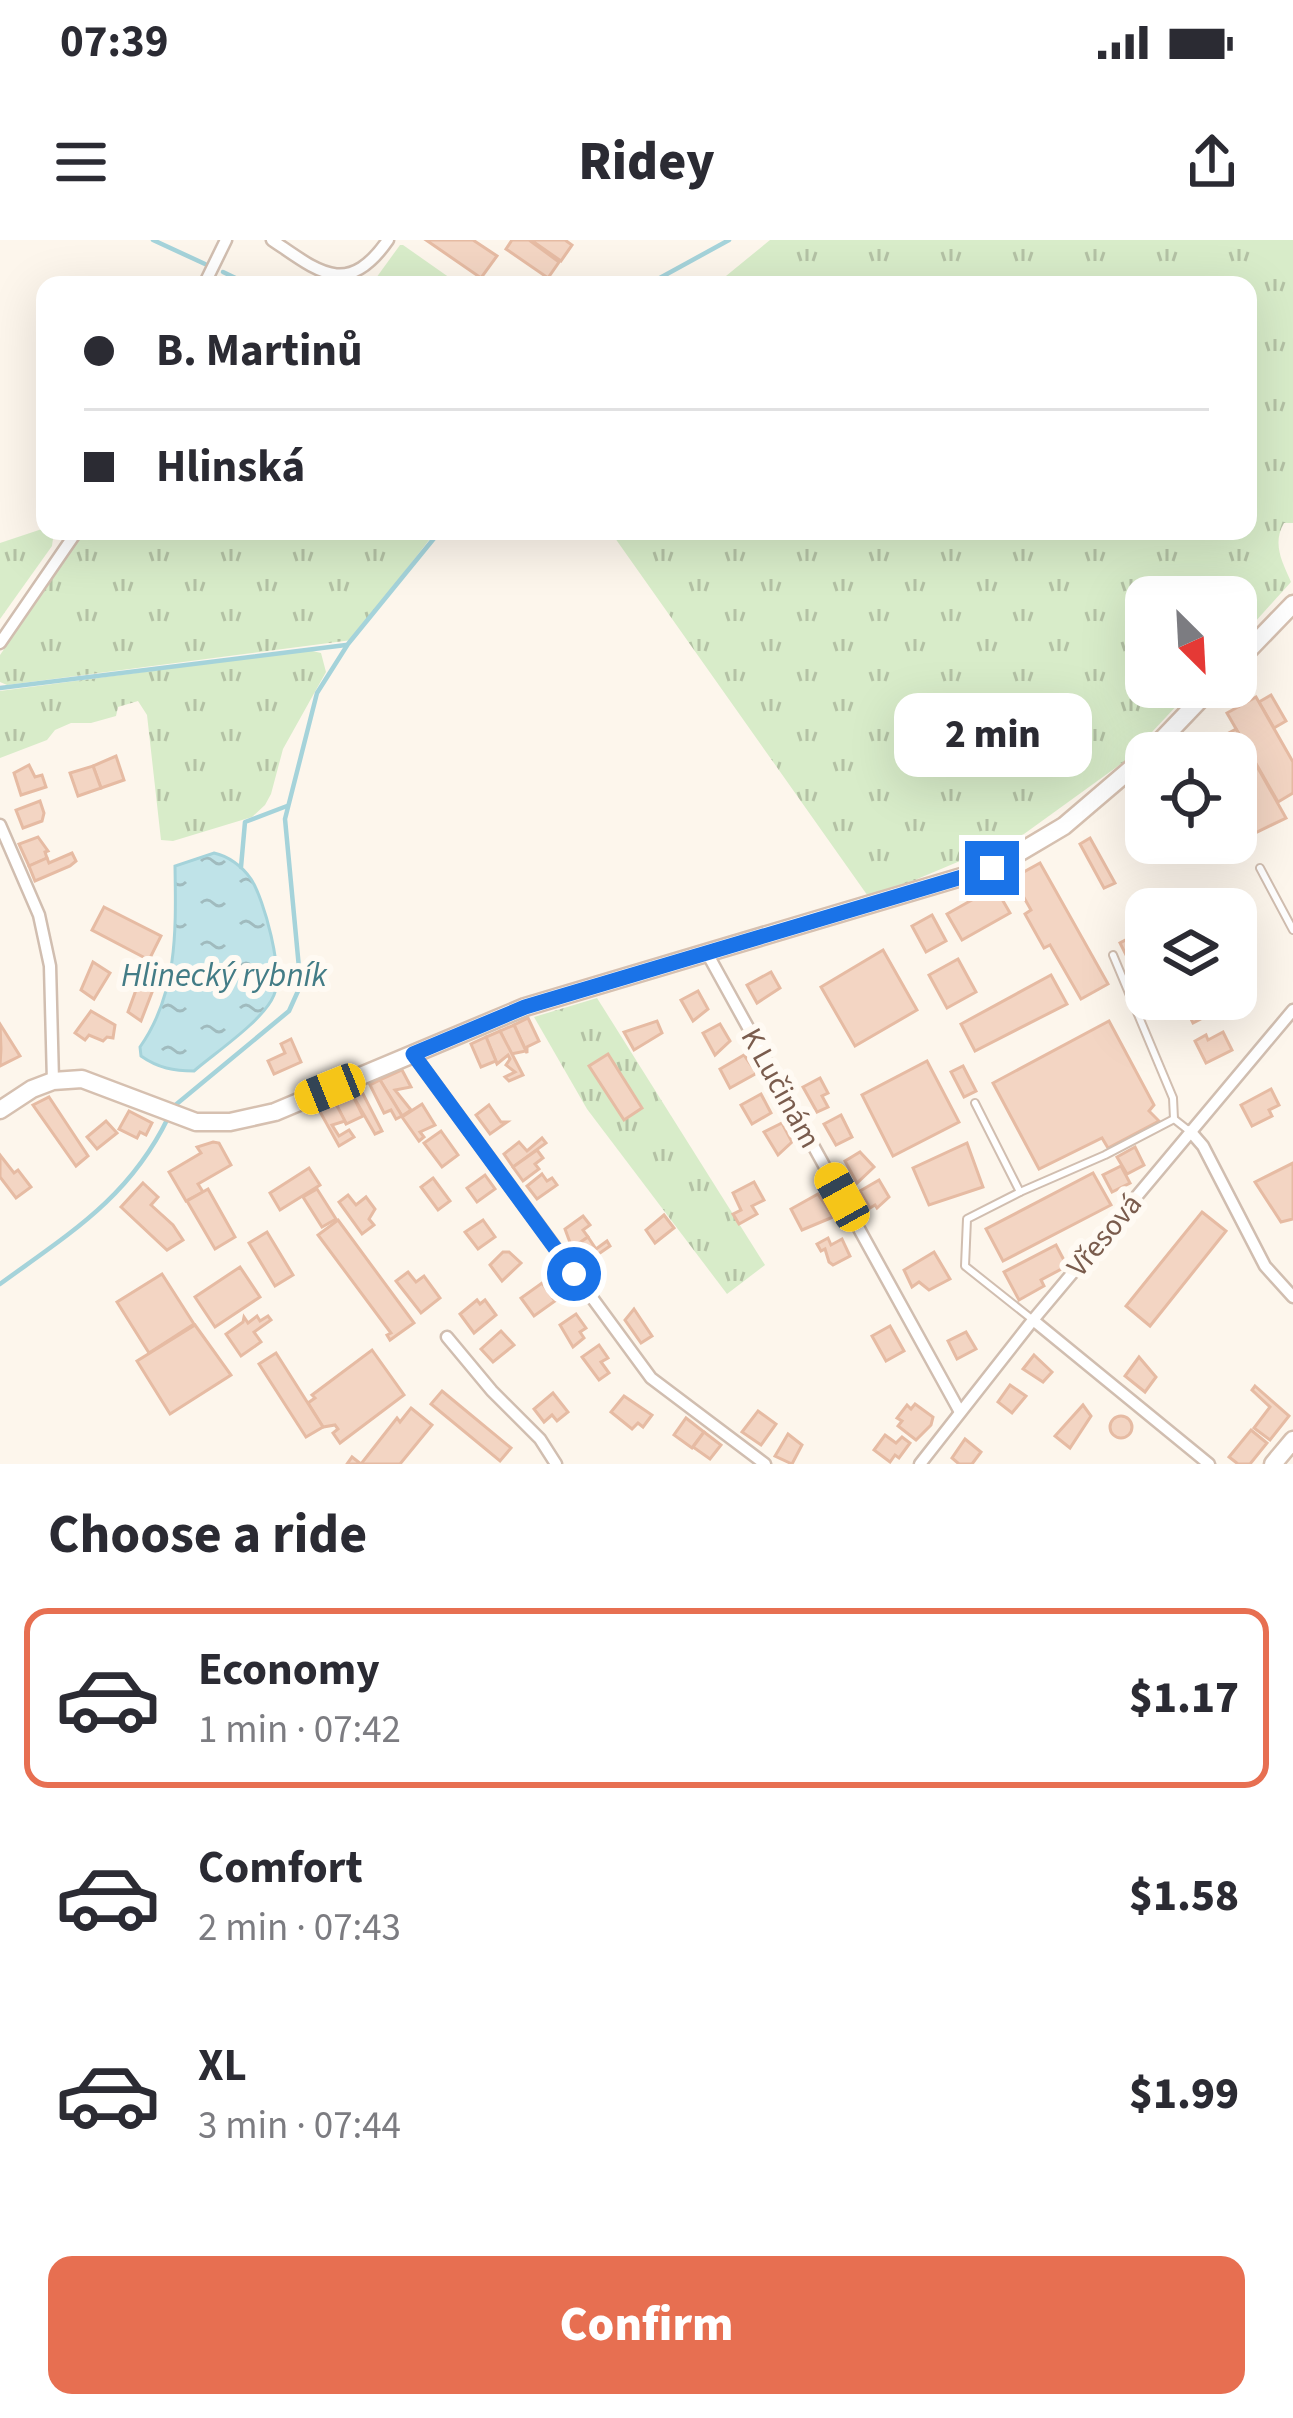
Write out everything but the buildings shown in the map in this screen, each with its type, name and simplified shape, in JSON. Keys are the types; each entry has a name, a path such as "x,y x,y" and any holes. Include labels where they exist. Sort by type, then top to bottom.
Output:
{"street":[{"path":"208,276 226,240"},
{"path":"272,240 323,275 349,273 373,261 388,240"},
{"path":"0,643 71,540"},
{"path":"1257,641 1293,604"},
{"path":"1168,732 1192,708"},
{"path":"0,1110 53,1081 82,1079 169,1114 212,1124 274,1112 525,1007 995,867 1064,826 1125,773"},
{"path":"0,825 39,915 50,966 53,1081"},
{"name":"K Lučinám","path":"707,953 960,1412"},
{"name":"Vřesová","path":"920,1464 1033,1320 1293,1010"},
{"path":"413,1054 651,1378 765,1464"},
{"path":"1190,1131 1203,1146 1265,1266 1293,1297"},
{"path":"1033,1320 1208,1464"},
{"path":"447,1337 540,1439 556,1464"},
{"path":"1273,1464 1293,1440"}],"lane":[{"path":"1260,868 1293,930"},
{"path":"1113,955 1173,1097 1174,1119"},
{"path":"975,1103 1020,1192"},
{"path":"1174,1119 1190,1131"},
{"path":"1033,1320 965,1266 968,1219 1174,1119"}],"green space":[{"path":"770,240 1293,240 1293,523 1284,523 1279,545 1291,582 1257,620 1257,576 1125,576 1125,708 1174,708 1152,732 1125,732 1125,761 1024,834 870,899 616,540 1257,540 1257,276 726,276"},
{"path":"403,245 447,276 378,276"},
{"path":"36,531 36,540 53,540 0,619 0,543"},
{"path":"79,540 429,540 352,640 7,685 0,682 0,655"},
{"path":"308,650 321,653 326,672 283,749 271,794 252,817 173,841 161,840 147,715 138,701 118,707 116,716 71,723 47,740 0,758 0,691"},
{"path":"597,998 765,1265 727,1294 587,1109 534,1017"}],"water":[{"name":"Hlinecký rybník","path":"214,853 239,866 256,889 271,936 274,995 260,1015 194,1071 173,1069 141,1056 140,1047 168,983 175,866"}],"waterway":[{"path":"153,240 205,264"},
{"path":"663,276 729,240"},
{"path":"223,272 231,276"},
{"path":"173,1107 289,1011 298,991 299,968 285,819 317,693 348,644 433,540"},
{"path":"0,688 346,645"},
{"path":"241,867 245,822 287,806"},
{"path":"0,1284 96,1212 135,1171 168,1118"}],"route":[{"path":"574,1274 413,1054 525,1007 992,868"}]}
